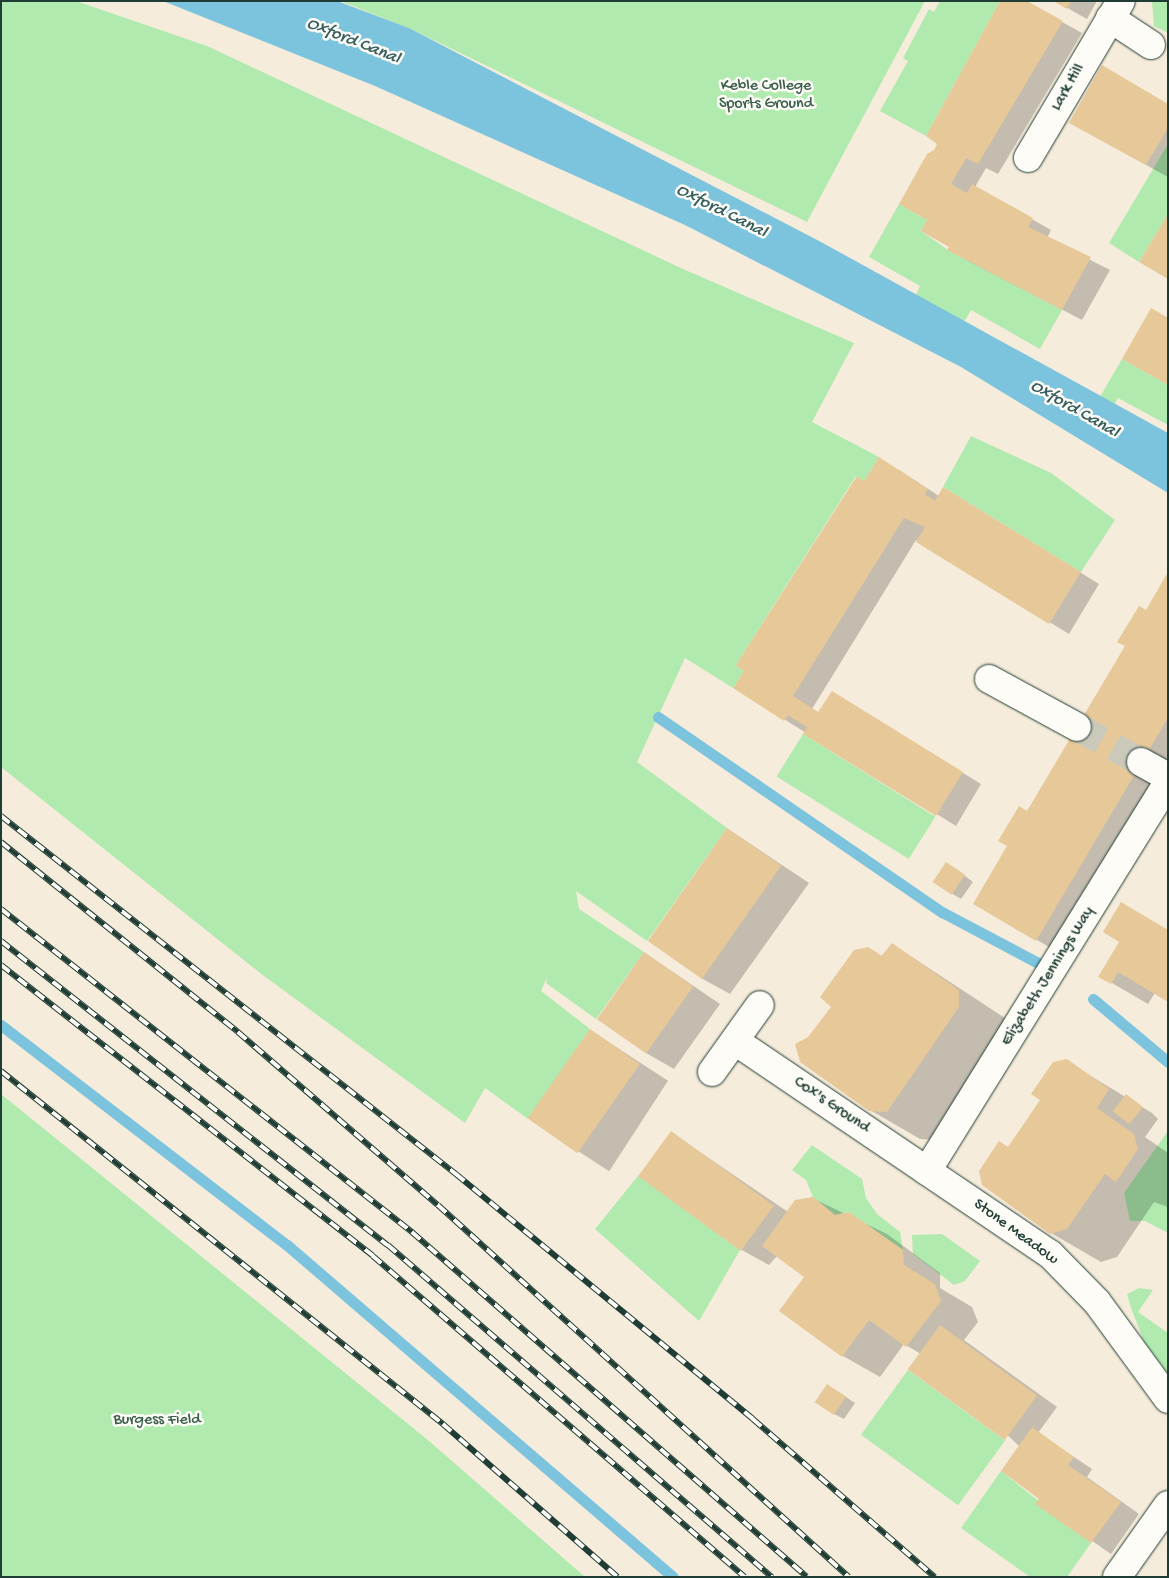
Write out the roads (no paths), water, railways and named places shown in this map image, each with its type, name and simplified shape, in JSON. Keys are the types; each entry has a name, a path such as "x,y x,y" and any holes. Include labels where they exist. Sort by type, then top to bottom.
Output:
{"street":[{"name":"Lark Hill","path":"1028,158 1116,10 1151,45"},
{"path":"989,679 1077,727"},
{"path":"1141,762 1168,777"},
{"name":"Elizabeth Jennings Way","path":"927,1171 1168,782"},
{"path":"712,1072 760,1005"},
{"name":"Cox's Ground","path":"735,1041 927,1171"},
{"name":"Stone Meadow","path":"927,1171 1050,1254 1097,1302 1168,1399"},
{"path":"1117,1577 1168,1505"}],"water":[{"name":"Oxford Canal","path":"163,1 337,1 409,28 821,242 1168,433 1168,493 961,367 685,225 375,86"}],"waterway":[{"path":"658,717 942,912 1044,966"},
{"path":"1093,999 1168,1062"},
{"path":"1,1025 287,1245 673,1577"}],"tunnel":[{"path":"1077,727 1141,762"}],"railway":[{"path":"1,816 456,1174 753,1419 935,1577"},
{"path":"1,842 238,1032 438,1205 849,1577"},
{"path":"1,909 412,1232 807,1577"},
{"path":"1,941 388,1245 772,1577"},
{"path":"1,965 373,1256 745,1577"},
{"path":"1,1071 443,1424 618,1577"}],"park label":[{"name":"Keble College Sports Ground","path":"766,96"},
{"name":"Burgess Field","path":"157,1421"}]}
